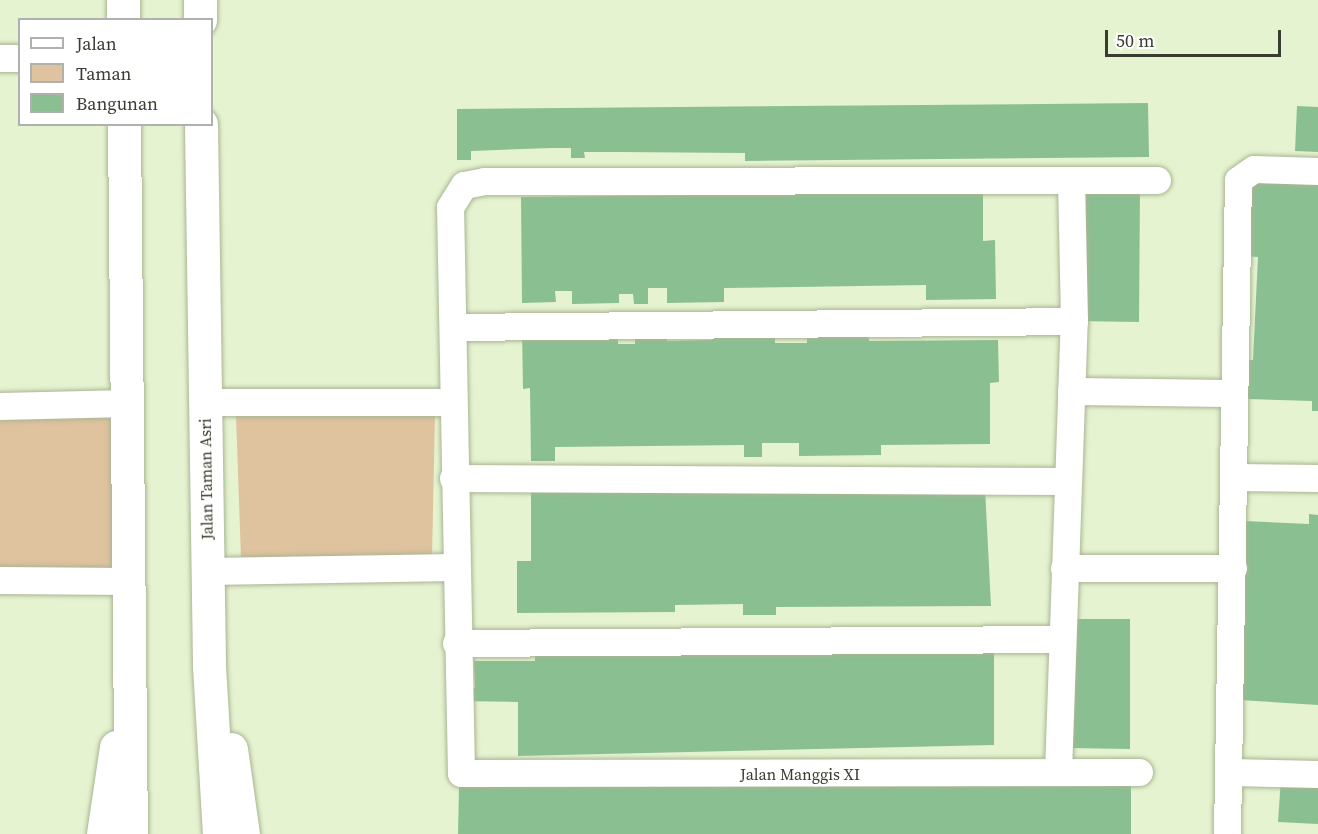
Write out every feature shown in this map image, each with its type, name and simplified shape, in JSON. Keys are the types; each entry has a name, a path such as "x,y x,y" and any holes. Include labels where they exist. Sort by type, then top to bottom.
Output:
{"main road":[{"path":"123,0 123,18"},
{"path":"200,0 200,18"},
{"path":"124,126 131,834"},
{"name":"Jalan Taman Asri","path":"201,126 209,666 219,834"},
{"path":"209,666 229,739 243,834"},
{"path":"102,834 129,672"}],"street":[{"path":"0,58 18,58"},
{"path":"1227,834 1230,772 1233,393 1238,180 1254,169 1318,171"},
{"path":"1058,772 1074,321 1071,180"},
{"path":"1062,639 456,643 450,207 464,185 484,181 1157,180"},
{"path":"453,327 1074,321"},
{"path":"1071,391 1233,393"},
{"path":"0,405 128,402"},
{"path":"205,402 452,402"},
{"path":"1234,477 1318,478"},
{"path":"453,478 1068,481"},
{"path":"208,571 455,567"},
{"path":"1064,568 1233,568"},
{"path":"0,580 128,581"},
{"name":"Jalan Manggis XI","path":"456,643 461,773 1139,772"},
{"path":"1230,772 1318,774"}],"green space":[{"path":"435,414 432,558 241,558 236,415"},
{"path":"116,417 115,570 0,568 0,419"}],"building":[{"path":"1148,103 1149,157 745,161 745,153 584,152 585,158 571,158 571,148 551,148 471,151 471,160 457,160 457,109"},
{"path":"1297,106 1318,107 1318,152 1295,151"},
{"path":"1248,174 1318,176 1318,411 1312,411 1312,401 1247,399 1236,359 1253,360 1258,257 1245,256"},
{"path":"1083,187 1140,188 1139,322 1075,321"},
{"path":"983,192 983,241 995,240 996,299 926,300 926,285 724,288 724,302 667,303 667,288 648,288 648,304 634,304 633,294 619,294 619,303 572,304 572,291 555,291 556,302 522,303 521,197"},
{"path":"868,327 869,341 998,340 999,382 990,383 990,444 881,445 881,455 799,456 799,443 762,443 762,457 744,457 744,445 555,447 555,461 531,461 530,388 523,389 522,330 618,328 618,344 635,344 635,328 667,328 667,341 712,340 712,329 775,328 775,343 807,343 807,328"},
{"path":"985,488 991,606 776,607 776,615 743,615 743,604 675,605 675,612 517,613 517,561 531,561 531,491"},
{"path":"1309,514 1318,515 1318,705 1239,700 1245,521 1309,524"},
{"path":"1068,619 1130,619 1130,749 1067,748"},
{"path":"994,645 994,745 518,756 518,702 459,701 460,688 475,688 474,661 535,661 535,647"},
{"path":"1281,778 1318,780 1318,824 1278,822"},
{"path":"1131,782 1131,834 458,834 459,786"}]}
